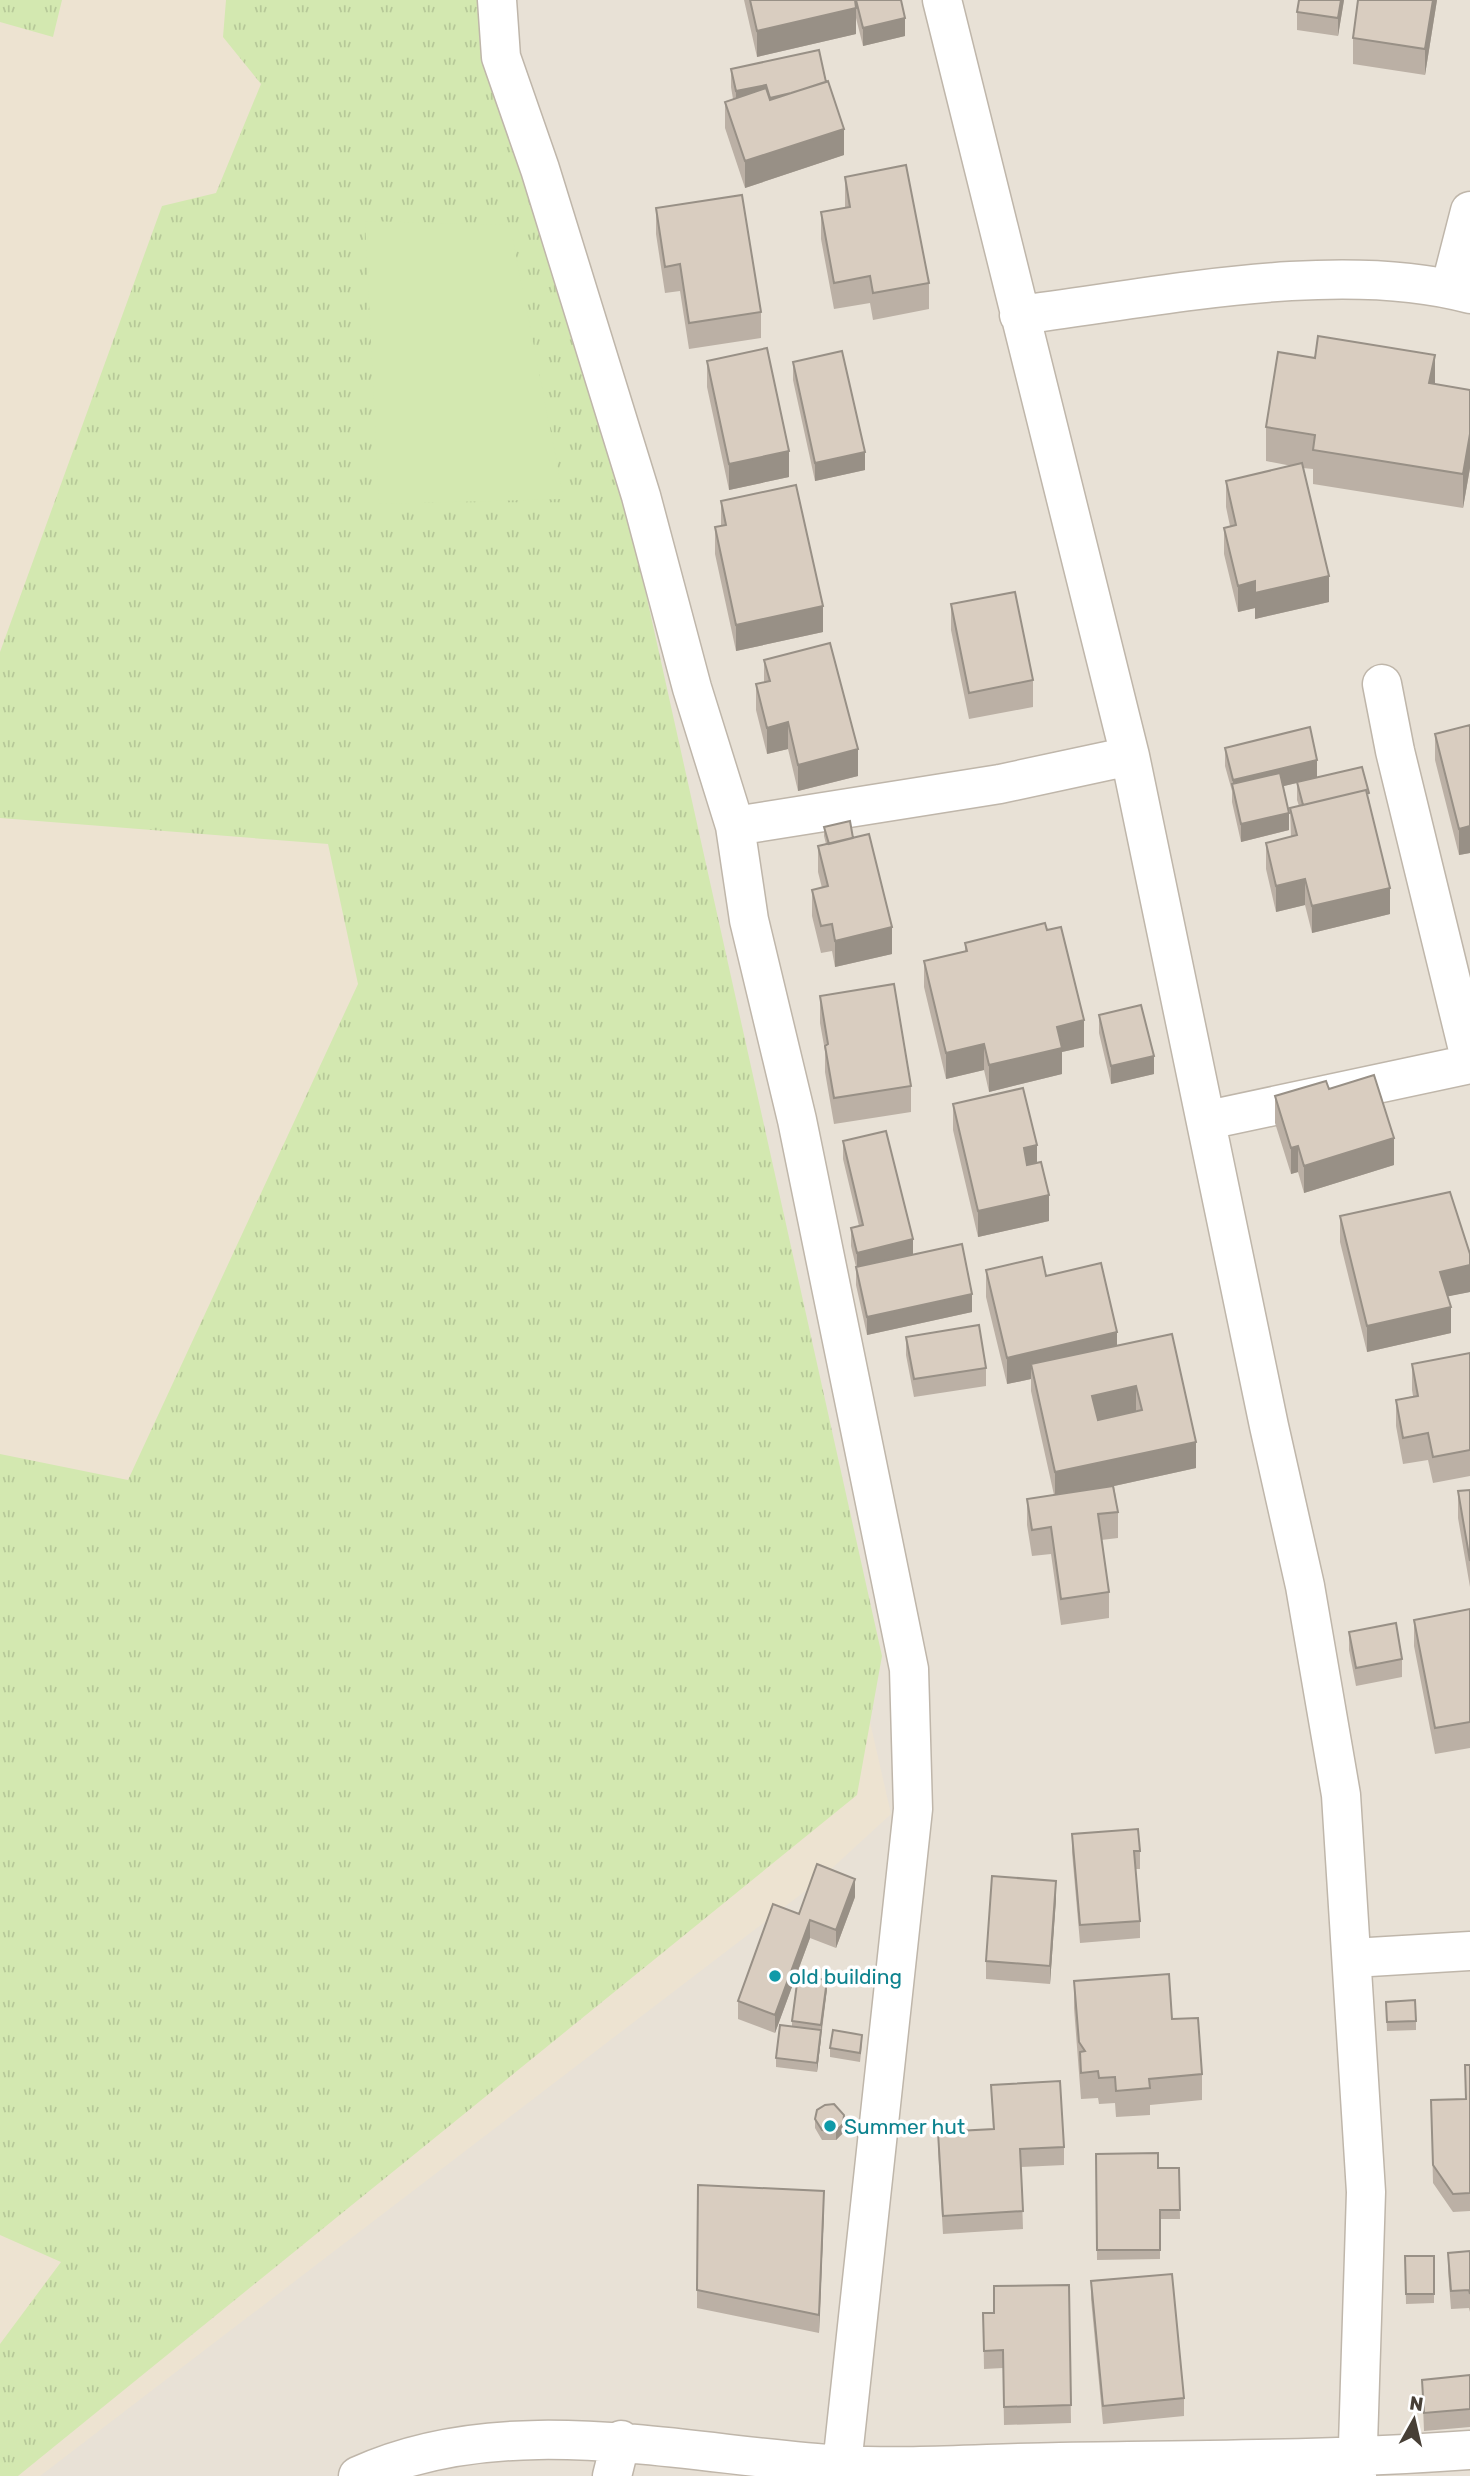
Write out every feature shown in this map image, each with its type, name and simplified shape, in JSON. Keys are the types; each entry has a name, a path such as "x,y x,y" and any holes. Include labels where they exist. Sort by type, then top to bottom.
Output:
{"street":[{"path":"497,0 501,57 540,169 641,496 692,688 735,826 749,920 797,1120 909,1669 913,1809 842,2465"},
{"path":"942,0 1130,756 1314,1638 1341,1795 1366,2192 1356,2467"},
{"path":"1019,315 1339,278 1460,292 1470,211"},
{"path":"1382,684 1395,751 1470,1058"},
{"path":"735,826 1000,784 1130,756"},
{"path":"1208,1120 1470,1064"},
{"path":"1353,1958 1470,1951"},
{"path":"358,2476 392,2460 476,2444 617,2458 918,2470 1356,2467 1470,2450"}],"shaded area":[{"path":"0,0 1470,0 1470,2476 0,2476"},
{"path":"0,0 467,0 512,155 891,1814 817,1882 40,2476 0,2476"}],"green space":[{"path":"0,0 62,0 53,37 0,22"},
{"path":"226,0 488,0 622,486 882,1656 857,1795 18,2476 0,2476 0,2344 61,2262 0,2235 0,1454 128,1480 358,984 328,844 0,818 0,652 162,206 216,193 261,84 223,37"},
{"path":"365,221 510,225 564,499 379,504"}],"building":[{"path":"750,0 855,0 856,8 757,31"},
{"path":"856,0 901,0 905,18 863,28"},
{"path":"1299,0 1341,0 1338,18 1297,12"},
{"path":"1358,0 1433,0 1425,49 1353,38"},
{"path":"819,50 826,82 770,98 766,85 736,91 731,69"},
{"path":"828,81 844,129 745,161 725,102 766,88 770,100"},
{"path":"906,165 929,283 873,293 870,276 834,283 821,212 850,207 845,177"},
{"path":"742,195 761,312 689,323 680,264 665,267 656,208"},
{"path":"1318,336 1435,355 1429,383 1470,390 1470,434 1463,474 1313,450 1315,435 1266,427 1278,352 1315,358"},
{"path":"767,348 789,451 729,464 707,361"},
{"path":"842,351 865,452 815,463 793,362"},
{"path":"1302,463 1329,576 1255,593 1255,581 1238,586 1224,528 1236,525 1226,481"},
{"path":"796,485 823,606 736,625 715,527 726,525 721,501"},
{"path":"1015,592 1033,680 969,693 951,604"},
{"path":"830,643 858,749 798,765 788,722 767,728 756,684 770,681 764,660"},
{"path":"1470,725 1470,826 1459,829 1435,734"},
{"path":"1310,727 1317,760 1233,780 1225,748"},
{"path":"1362,767 1369,793 1367,794 1366,790 1303,805 1297,782"},
{"path":"1280,773 1289,813 1241,824 1232,784"},
{"path":"1366,790 1390,888 1312,906 1305,879 1276,886 1266,843 1297,835 1290,808"},
{"path":"850,821 853,838 829,844 824,827"},
{"path":"869,834 892,927 835,941 832,924 821,926 812,890 828,886 818,846"},
{"path":"1045,923 1047,930 1061,927 1084,1020 1057,1027 1062,1048 989,1065 984,1044 946,1053 924,961 967,951 965,943"},
{"path":"894,984 911,1086 834,1098 820,996"},
{"path":"1141,1005 1154,1056 1111,1066 1099,1015"},
{"path":"1374,1075 1394,1138 1304,1166 1298,1146 1291,1148 1275,1096 1326,1081 1329,1089"},
{"path":"1023,1088 1037,1145 1024,1148 1027,1165 1041,1162 1049,1195 978,1211 953,1104"},
{"path":"886,1131 913,1239 857,1253 851,1228 863,1225 843,1141"},
{"path":"1450,1192 1470,1254 1470,1265 1440,1272 1451,1307 1367,1326 1340,1216"},
{"path":"962,1244 972,1294 867,1317 856,1267"},
{"path":"1042,1257 1046,1276 1101,1263 1117,1332 1007,1358 986,1270"},
{"path":"979,1325 986,1368 914,1379 906,1337"},
{"path":"1172,1334 1196,1442 1055,1472 1031,1364","holes":["1136,1386 1142,1410 1098,1420 1092,1396"]},
{"path":"1470,1353 1470,1450 1433,1457 1428,1433 1403,1438 1396,1400 1418,1396 1412,1364"},
{"path":"1113,1486 1118,1512 1098,1514 1109,1592 1061,1599 1051,1527 1032,1530 1027,1499"},
{"path":"1470,1490 1470,1561 1458,1491"},
{"path":"1470,1609 1470,1722 1435,1728 1414,1620"},
{"path":"1396,1623 1402,1659 1356,1668 1349,1632"},
{"path":"1138,1829 1140,1851 1134,1851 1140,1921 1080,1925 1072,1834"},
{"name":"old building","path":"817,1864 855,1879 836,1930 810,1920 775,2015 738,2001 773,1904 799,1914"},
{"path":"992,1876 1056,1881 1050,1966 986,1961"},
{"path":"1169,1974 1172,2019 1198,2018 1202,2074 1149,2079 1150,2088 1116,2091 1115,2077 1099,2078 1098,2071 1081,2073 1080,2052 1085,2051 1079,2042 1074,1981"},
{"path":"798,1976 827,1980 821,2025 792,2021"},
{"path":"1415,2000 1416,2021 1387,2022 1386,2002"},
{"path":"780,2025 821,2030 817,2063 776,2058"},
{"path":"833,2030 862,2035 860,2053 830,2048"},
{"path":"1465,2065 1470,2065 1470,2193 1453,2194 1433,2165 1431,2100 1466,2099"},
{"path":"1060,2081 1064,2147 1020,2149 1023,2211 943,2216 938,2132 994,2129 991,2085"},
{"path":"834,2104 844,2115 843,2124 836,2131 822,2130 815,2119 817,2110"},
{"path":"1158,2153 1158,2168 1179,2168 1180,2210 1160,2210 1160,2250 1097,2250 1096,2154"},
{"path":"698,2185 824,2191 819,2315 697,2290"},
{"path":"1470,2251 1470,2294 1469,2290 1451,2291 1448,2253"},
{"path":"1405,2256 1434,2256 1434,2294 1406,2294"},
{"path":"1172,2274 1184,2398 1103,2406 1091,2281"},
{"path":"1069,2285 1071,2405 1004,2407 1003,2350 984,2351 983,2313 994,2313 994,2286"},
{"path":"1470,2375 1470,2409 1424,2413 1422,2380"}],"place":[{"name":"old building","path":"775,1976"},
{"name":"Summer hut","path":"830,2126"}]}
